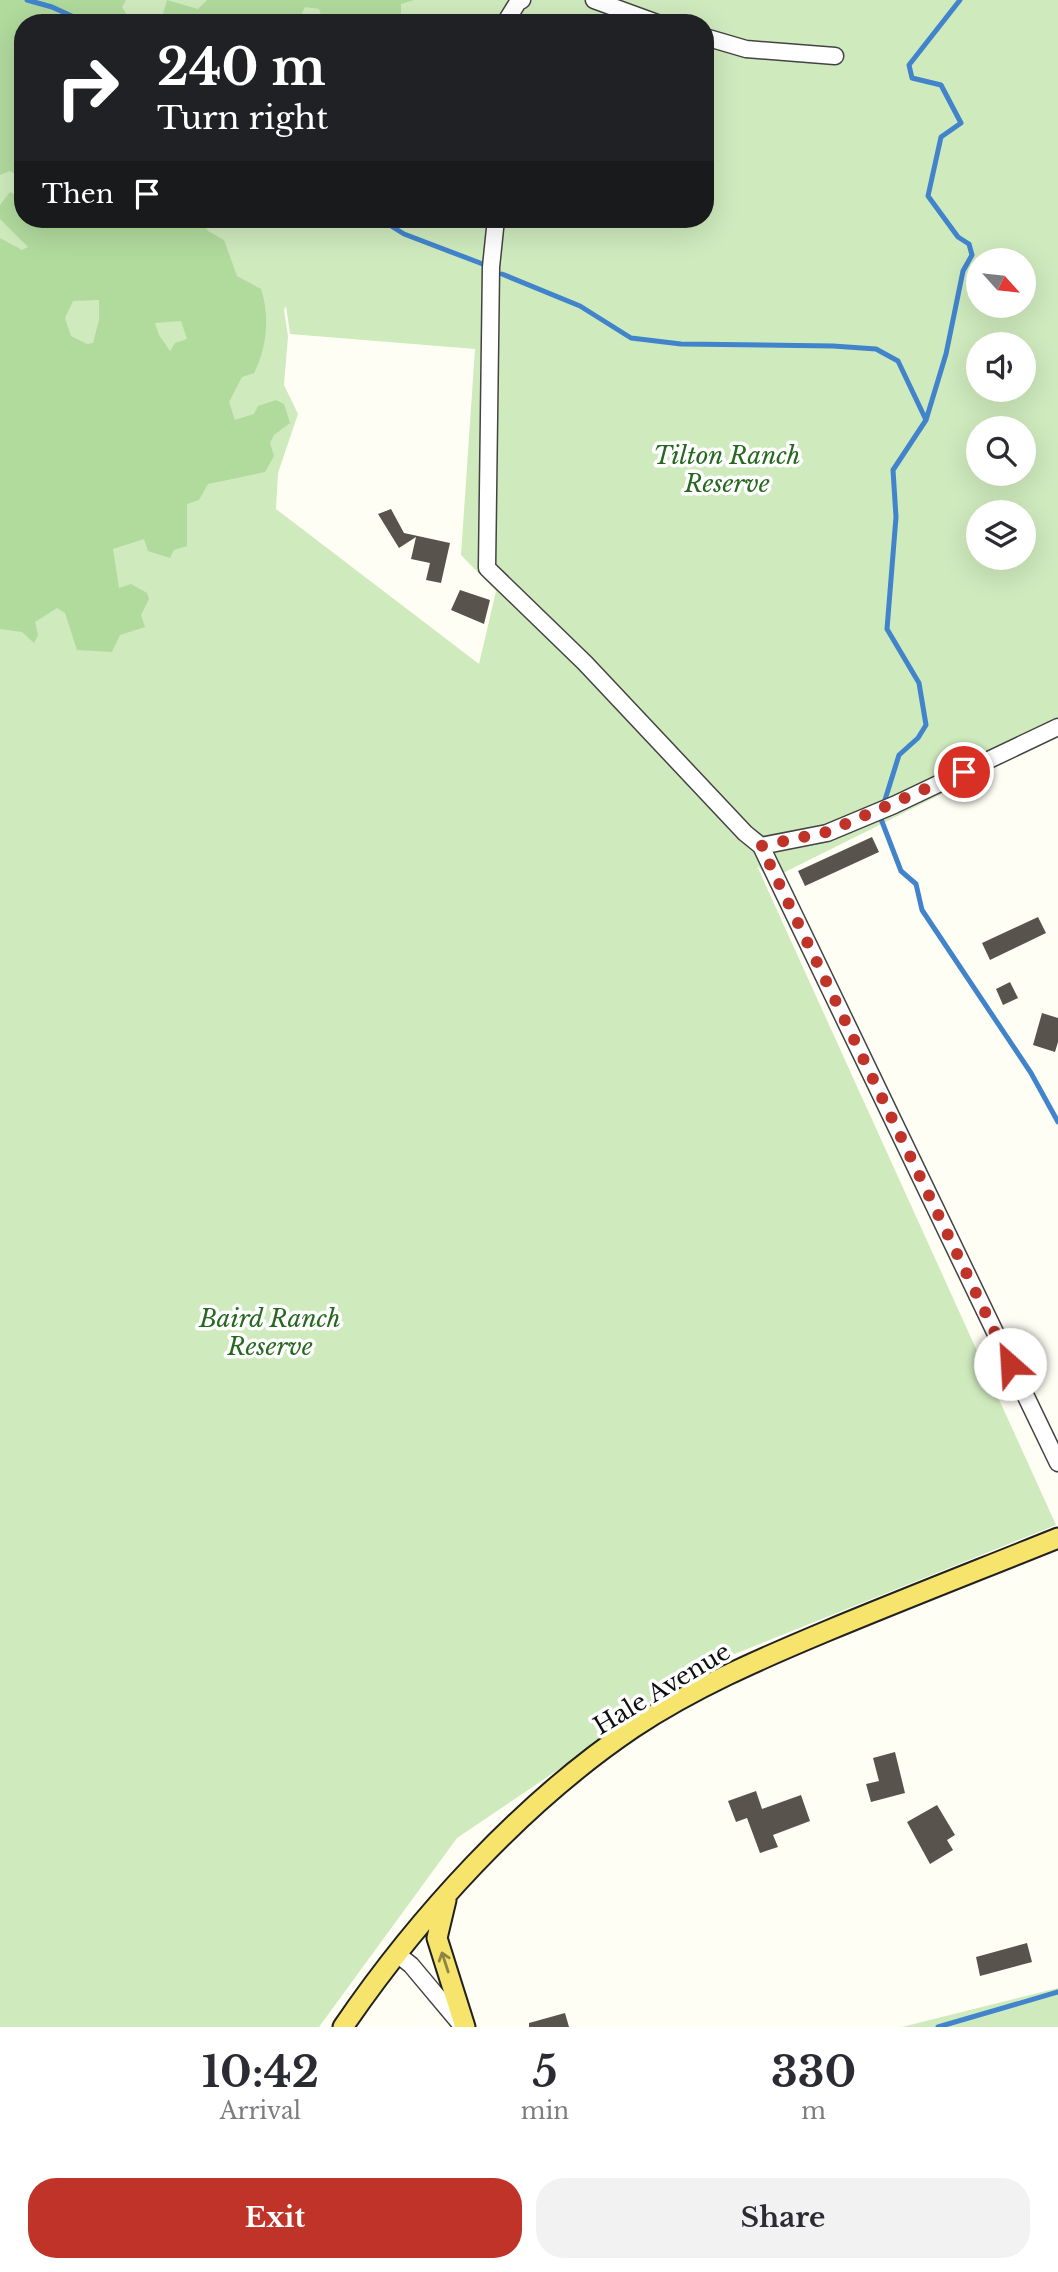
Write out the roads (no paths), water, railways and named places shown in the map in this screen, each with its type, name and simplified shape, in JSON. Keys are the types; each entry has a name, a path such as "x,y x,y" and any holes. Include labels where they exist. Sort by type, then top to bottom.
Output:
{"main road":[{"name":"Hale Avenue","path":"343,2027 397,1954 489,1850 549,1792 633,1728 696,1691 765,1657 1058,1538"},
{"path":"447,1897 437,1938 464,2027"}],"street":[{"path":"511,14 522,0"},
{"path":"594,0 632,14"},
{"path":"714,40 746,49 835,56"},
{"path":"495,228 491,267 487,568 585,663 745,833 761,846 1058,1463"},
{"path":"761,846 838,828 894,805 1058,727"},
{"path":"397,1954 411,1965 464,2027"}],"waterway":[{"path":"27,0 67,14"},
{"path":"884,803 899,755 918,738 926,725 919,683 887,629 896,517 893,470 926,420 946,354 963,271 972,255 969,244 958,237 928,196 941,137 961,123 941,85 912,78 909,65 960,0"},
{"path":"394,228 488,266"},
{"path":"502,274 580,306 631,338 681,344 876,349 898,361 926,420"},
{"path":"881,819 901,871 916,884 922,910 1031,1073 1058,1122"},
{"path":"938,2027 1058,1992"}],"park label":[{"name":"Tilton Ranch Reserve","path":"727,470"},
{"name":"Baird Ranch Reserve","path":"270,1333"}]}
